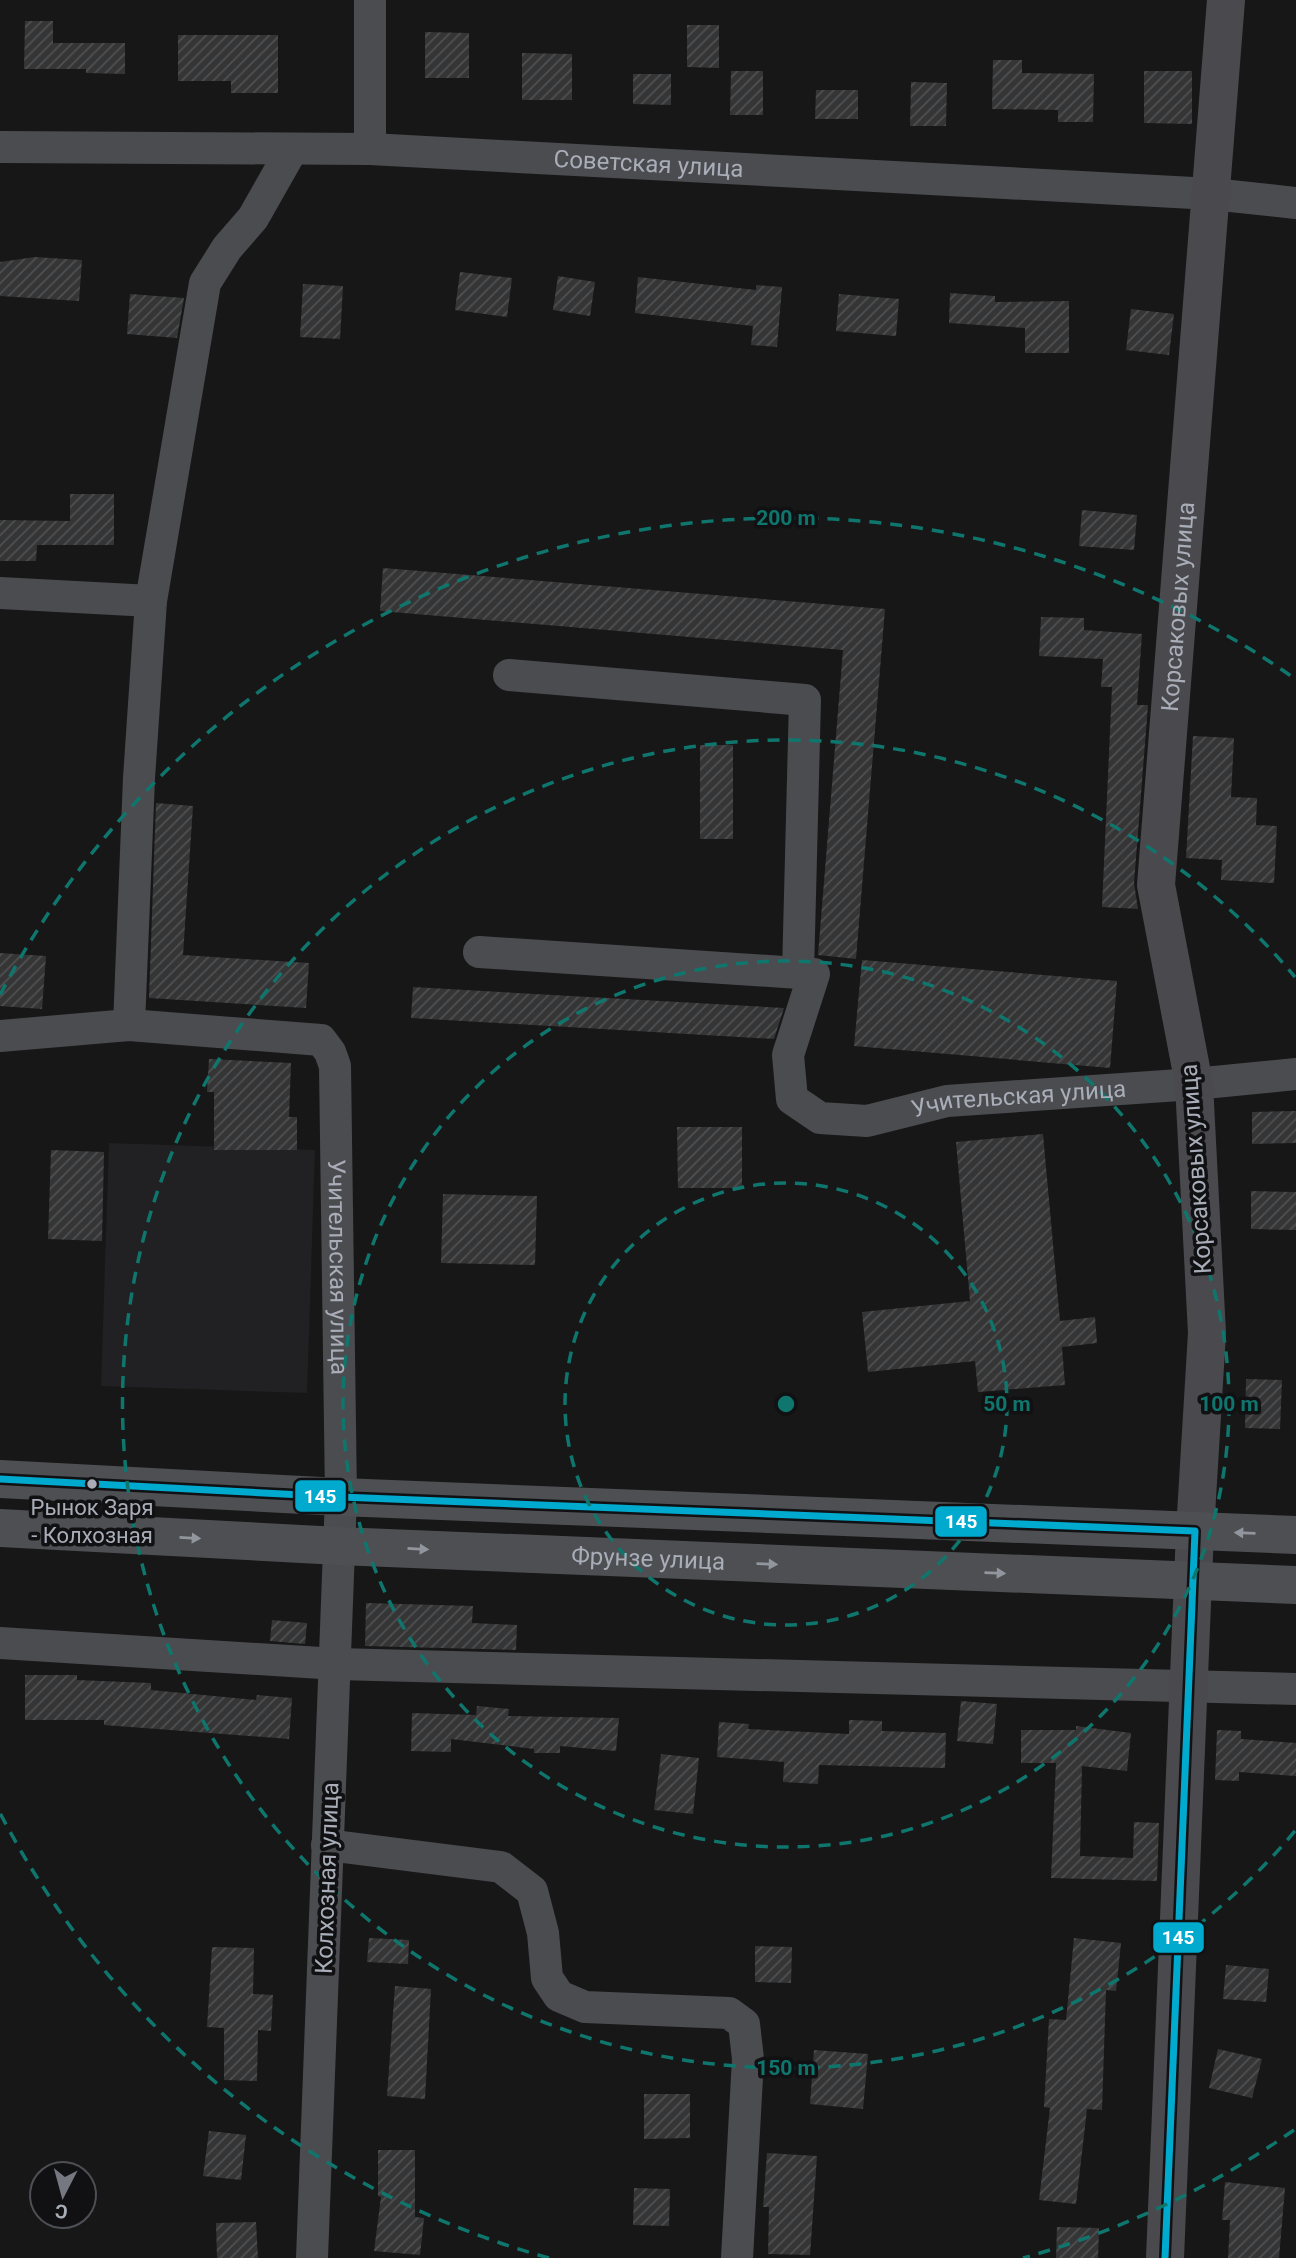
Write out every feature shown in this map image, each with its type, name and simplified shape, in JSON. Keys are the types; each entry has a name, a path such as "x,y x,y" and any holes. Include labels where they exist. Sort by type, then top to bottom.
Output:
{"main road":[{"name":"Фрунзе улица","path":"0,1479 341,1497 1296,1535"},
{"name":"Фрунзе улица","path":"0,1528 340,1546 1296,1585"}],"street":[{"path":"370,0 370,149"},
{"name":"Корсаковых улица","path":"1165,2258 1188,1686 1206,1333 1195,1084 1156,885 1226,0"},
{"name":"Советская улица","path":"0,147 291,151 370,149 1212,194 1296,203"},
{"path":"0,1036 129,1026 139,778 151,601 205,283 227,248 254,218 291,151"},
{"path":"0,593 151,601"},
{"path":"479,952 798,973 805,700 509,675"},
{"name":"Учительская улица","path":"798,973 814,974 788,1055 792,1099 820,1118 867,1121 947,1101 1195,1084 1296,1074"},
{"name":"Учительская улица","path":"129,1026 321,1040 330,1052 335,1066 336,1095 341,1497"},
{"name":"Колхозная улица","path":"312,2258 327,1845 337,1664 341,1497"},
{"path":"0,1643 337,1664 1296,1689"},
{"path":"327,1845 501,1867 532,1891 543,1933 547,1978 559,1996 584,2007 729,2013 744,2024 748,2059 737,2258"}],"shaded area":[{"path":"109,1143 315,1150 307,1393 101,1386"}],"building":[{"path":"25,21 53,21 53,43 125,43 125,74 86,73 86,69 24,69"},
{"path":"687,25 719,25 719,68 687,67"},
{"path":"425,32 469,33 469,78 425,78"},
{"path":"178,35 278,35 278,93 231,93 231,81 178,81"},
{"path":"522,53 572,54 572,100 522,100"},
{"path":"993,60 1022,60 1022,73 1094,74 1093,122 1058,122 1058,110 992,109"},
{"path":"731,71 763,71 763,115 730,115"},
{"path":"1144,71 1192,71 1192,124 1144,123"},
{"path":"633,74 671,74 671,105 633,104"},
{"path":"911,82 947,83 946,126 910,126"},
{"path":"816,90 858,90 858,119 815,119"},
{"path":"35,257 82,260 79,301 0,296 0,262"},
{"path":"460,272 512,278 507,317 455,310"},
{"path":"558,276 595,282 590,316 553,310"},
{"path":"638,277 756,290 756,285 782,287 777,347 751,345 753,326 635,313"},
{"path":"303,284 343,286 340,339 300,337"},
{"path":"950,293 995,296 995,302 1069,301 1069,353 1025,353 1025,328 949,323"},
{"path":"130,294 184,298 177,338 127,334"},
{"path":"839,294 899,299 896,336 836,331"},
{"path":"1131,309 1174,314 1169,355 1126,350"},
{"path":"70,494 114,494 114,545 37,545 36,561 0,561 0,520 70,521"},
{"path":"1082,510 1137,515 1134,550 1079,546"},
{"path":"383,568 885,609 856,959 818,955 843,650 380,611"},
{"path":"1041,617 1084,618 1084,630 1142,634 1137,705 1148,705 1134,883 1138,909 1102,907 1112,687 1101,687 1103,659 1039,656"},
{"path":"1193,736 1234,738 1231,797 1257,798 1256,825 1277,826 1274,883 1221,880 1222,860 1186,858"},
{"path":"700,745 733,745 733,839 700,839"},
{"path":"156,803 193,806 183,955 309,963 306,1008 149,998"},
{"path":"0,953 46,956 42,1009 0,1006"},
{"path":"862,960 1117,981 1110,1068 854,1046"},
{"path":"413,987 784,1008 774,1039 411,1018"},
{"path":"209,1059 291,1063 289,1117 297,1117 297,1150 214,1150 214,1092 207,1092"},
{"path":"1296,1111 1296,1143 1252,1144 1252,1112"},
{"path":"677,1127 742,1127 742,1188 678,1188"},
{"path":"1043,1134 1060,1321 1095,1317 1097,1343 1062,1347 1065,1385 978,1392 975,1361 868,1372 862,1312 970,1301 956,1142"},
{"path":"51,1150 104,1152 102,1241 48,1239"},
{"path":"1251,1191 1296,1192 1296,1230 1251,1229"},
{"path":"443,1194 537,1196 535,1265 441,1263"},
{"path":"1246,1379 1282,1380 1280,1429 1245,1428"},
{"path":"366,1603 473,1606 472,1623 517,1625 516,1650 365,1646"},
{"path":"272,1620 307,1623 305,1644 270,1641"},
{"path":"25,1675 77,1675 77,1680 151,1683 151,1690 256,1700 257,1695 292,1698 289,1739 104,1725 104,1720 25,1720"},
{"path":"961,1701 997,1704 993,1744 957,1741"},
{"path":"477,1706 509,1709 508,1716 619,1718 616,1751 560,1746 560,1753 534,1753 534,1749 451,1739 451,1752 411,1751 412,1713 476,1715"},
{"path":"849,1720 882,1721 882,1731 946,1733 945,1768 819,1765 818,1784 783,1782 784,1762 717,1757 719,1722 749,1724 748,1729 849,1734"},
{"path":"1076,1726 1131,1733 1127,1771 1082,1766 1080,1856 1133,1858 1134,1822 1159,1823 1157,1881 1051,1878 1056,1763 1021,1763 1021,1730 1076,1730"},
{"path":"1217,1730 1241,1731 1241,1739 1296,1743 1296,1776 1239,1772 1239,1781 1215,1780"},
{"path":"661,1754 699,1758 693,1814 654,1810"},
{"path":"369,1938 409,1940 408,1964 367,1962"},
{"path":"1074,1938 1121,1943 1116,1991 1106,1990 1102,2110 1087,2109 1076,2204 1039,2200 1050,2108 1044,2107 1049,2019 1066,2020"},
{"path":"755,1946 792,1947 791,1983 755,1982"},
{"path":"212,1947 254,1948 253,1994 273,1995 271,2031 258,2030 257,2081 224,2080 224,2028 207,2027"},
{"path":"1226,1965 1269,1969 1266,2002 1223,1999"},
{"path":"395,1986 431,1989 425,2099 387,2096"},
{"path":"1218,2049 1262,2059 1252,2098 1209,2088"},
{"path":"814,2050 868,2054 863,2109 810,2104"},
{"path":"644,2094 690,2094 690,2138 644,2139"},
{"path":"209,2131 246,2135 241,2180 203,2176"},
{"path":"378,2150 415,2150 415,2217 424,2218 420,2255 374,2251 381,2197 378,2196"},
{"path":"767,2153 817,2156 810,2255 768,2254 769,2207 763,2207"},
{"path":"1225,2182 1285,2188 1279,2258 1228,2258 1230,2220 1222,2220"},
{"path":"634,2188 670,2189 669,2226 633,2225"},
{"path":"256,2222 258,2258 217,2258 216,2223"},
{"path":"1057,2227 1099,2228 1098,2258 1056,2258"}],"transit line":[{"name":"145","path":"0,1479 341,1497 1195,1531 1165,2258"}],"place":[{"name":"Рынок Заря - Колхозная","path":"92,1484"}]}
